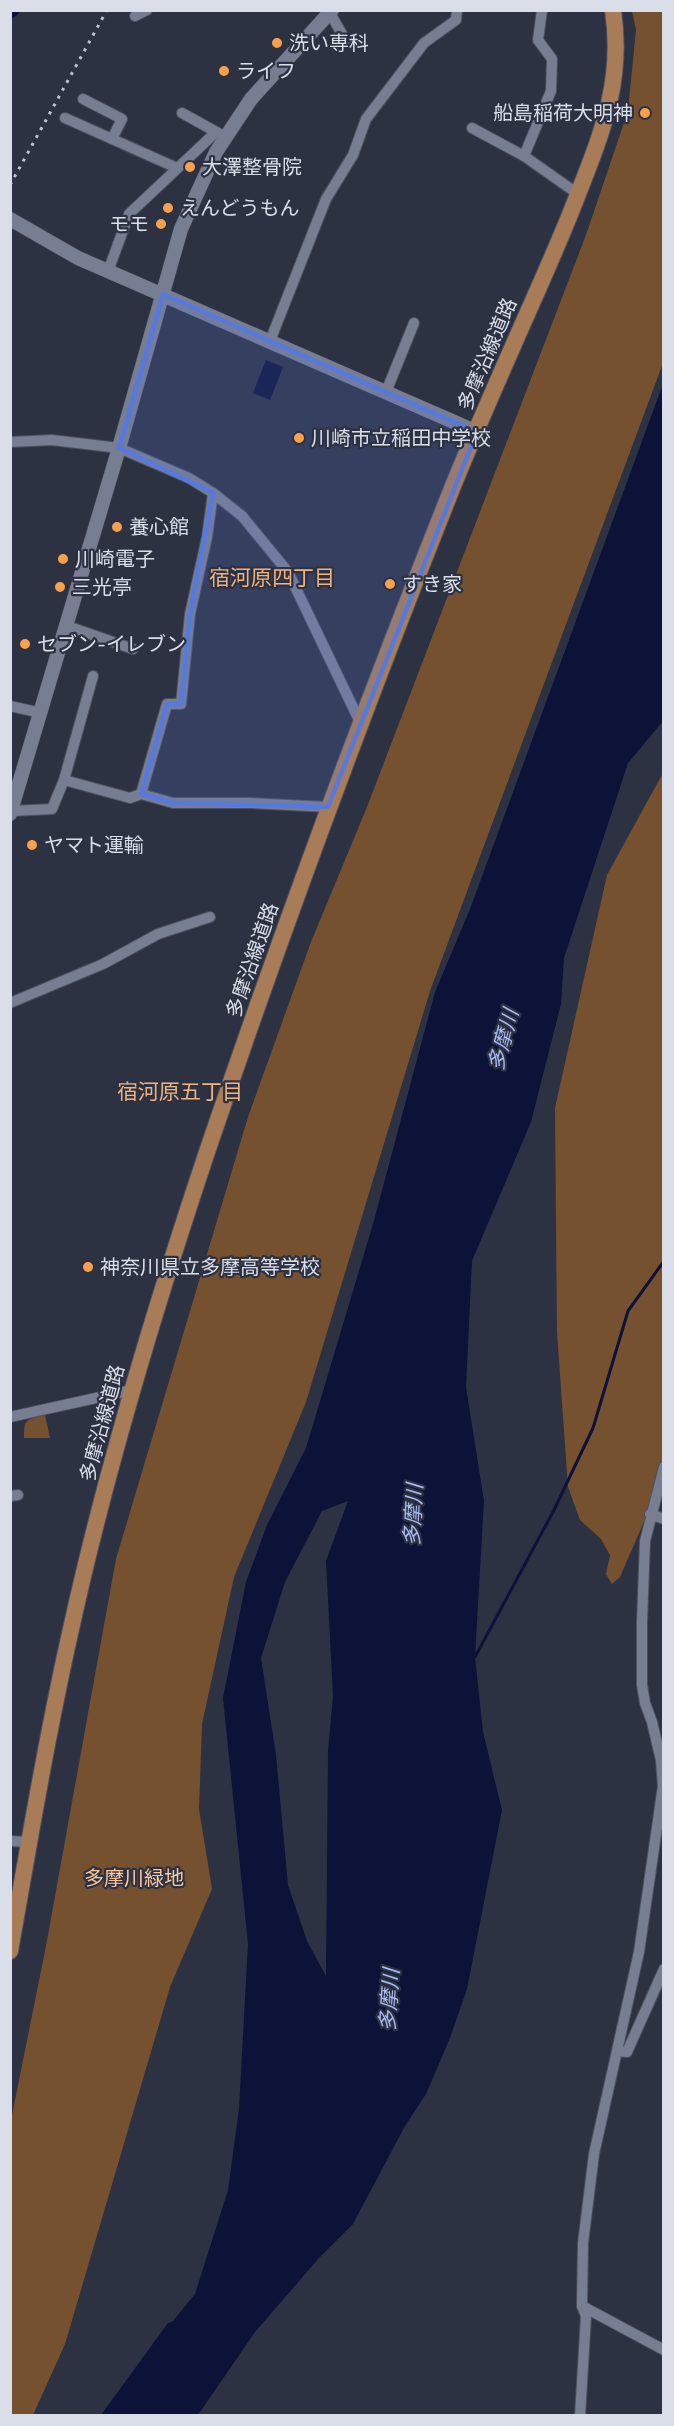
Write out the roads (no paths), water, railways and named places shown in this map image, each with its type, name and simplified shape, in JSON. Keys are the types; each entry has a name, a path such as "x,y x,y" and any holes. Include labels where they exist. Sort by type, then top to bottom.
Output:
{"main road":[{"name":"多摩沿線道路","path":"10,1952 71,1629 132,1390 209,1145 328,807 477,432 578,194 606,121 617,53 613,10"}],"street":[{"path":"135,16 147,10"},
{"path":"270,341 326,200 353,155 366,119 424,43 456,20 457,10"},
{"path":"524,156 551,91 552,59 538,40 542,10"},
{"path":"110,266 129,214 177,168 220,135 331,12 346,43"},
{"path":"83,99 122,119 112,139"},
{"path":"182,113 220,135"},
{"path":"65,118 177,168"},
{"path":"472,128 524,156 578,194"},
{"path":"93,676 64,780 52,809 11,812 181,229 220,135"},
{"path":"10,219 78,258 477,432"},
{"path":"386,392 414,323"},
{"path":"10,442 52,440 119,448 180,474 213,493 242,516 288,572 360,722"},
{"path":"141,794 167,704 182,704 190,614 207,537 213,493"},
{"path":"67,626 133,649"},
{"path":"10,706 41,713"},
{"path":"64,780 130,798 141,794 173,803 250,803 328,807"},
{"path":"10,1003 103,964 158,934 210,917"},
{"path":"10,1417 132,1390"},
{"path":"580,2415 586,2316 582,2306 584,2243 594,2154 639,1952 663,1786 662,1760 642,1685 645,1541 663,1467"},
{"path":"650,1514 663,1519"},
{"path":"10,1841 29,1842"},
{"path":"618,2051 627,2052 663,1969"},
{"path":"582,2306 663,2350"}],"water":[{"path":"266,360 283,367 270,400 253,393"},
{"name":"多摩川","path":"663,384 663,721 628,763 564,958 561,1004 531,1122 472,1261 466,1387 484,1501 475,1657 483,1732 502,1810 467,1989 450,2038 426,2094 405,2126 353,2224 319,2258 255,2332 198,2415 101,2415 168,2323 173,2321 195,2294 228,2190 239,2109 248,1944 223,1698 246,1582 267,1525 306,1448 373,1224 435,992 470,909","holes":["348,1501 326,1561 333,1696 328,1751 326,1976 307,1941 288,1885 276,1755 261,1658 285,1582 322,1511"]}],"waterway":[{"path":"10,14 15,10"},
{"path":"475,1657 554,1510 593,1428 628,1311 664,1261"}],"railway":[{"path":"10,185 107,10"}],"place":[{"name":"洗い専科","path":"277,43"},
{"name":"ライフ","path":"224,71"},
{"name":"船島稲荷大明神","path":"645,113"},
{"name":"大澤整骨院","path":"190,167"},
{"name":"えんどうもん","path":"168,208"},
{"name":"モモ","path":"161,224"},
{"name":"川崎市立稲田中学校","path":"299,438"},
{"name":"養心館","path":"117,527"},
{"name":"川崎電子","path":"63,559"},
{"name":"すき家","path":"390,584"},
{"name":"三光亭","path":"60,587"},
{"name":"セブン-イレブン","path":"25,644"},
{"name":"ヤマト運輸","path":"32,845"},
{"name":"神奈川県立多摩高等学校","path":"88,1267"}],"district":[{"name":"宿河原四丁目","path":"272,577"},
{"name":"宿河原五丁目","path":"180,1091"}],"park label":[{"name":"多摩川緑地","path":"134,1878"}]}
